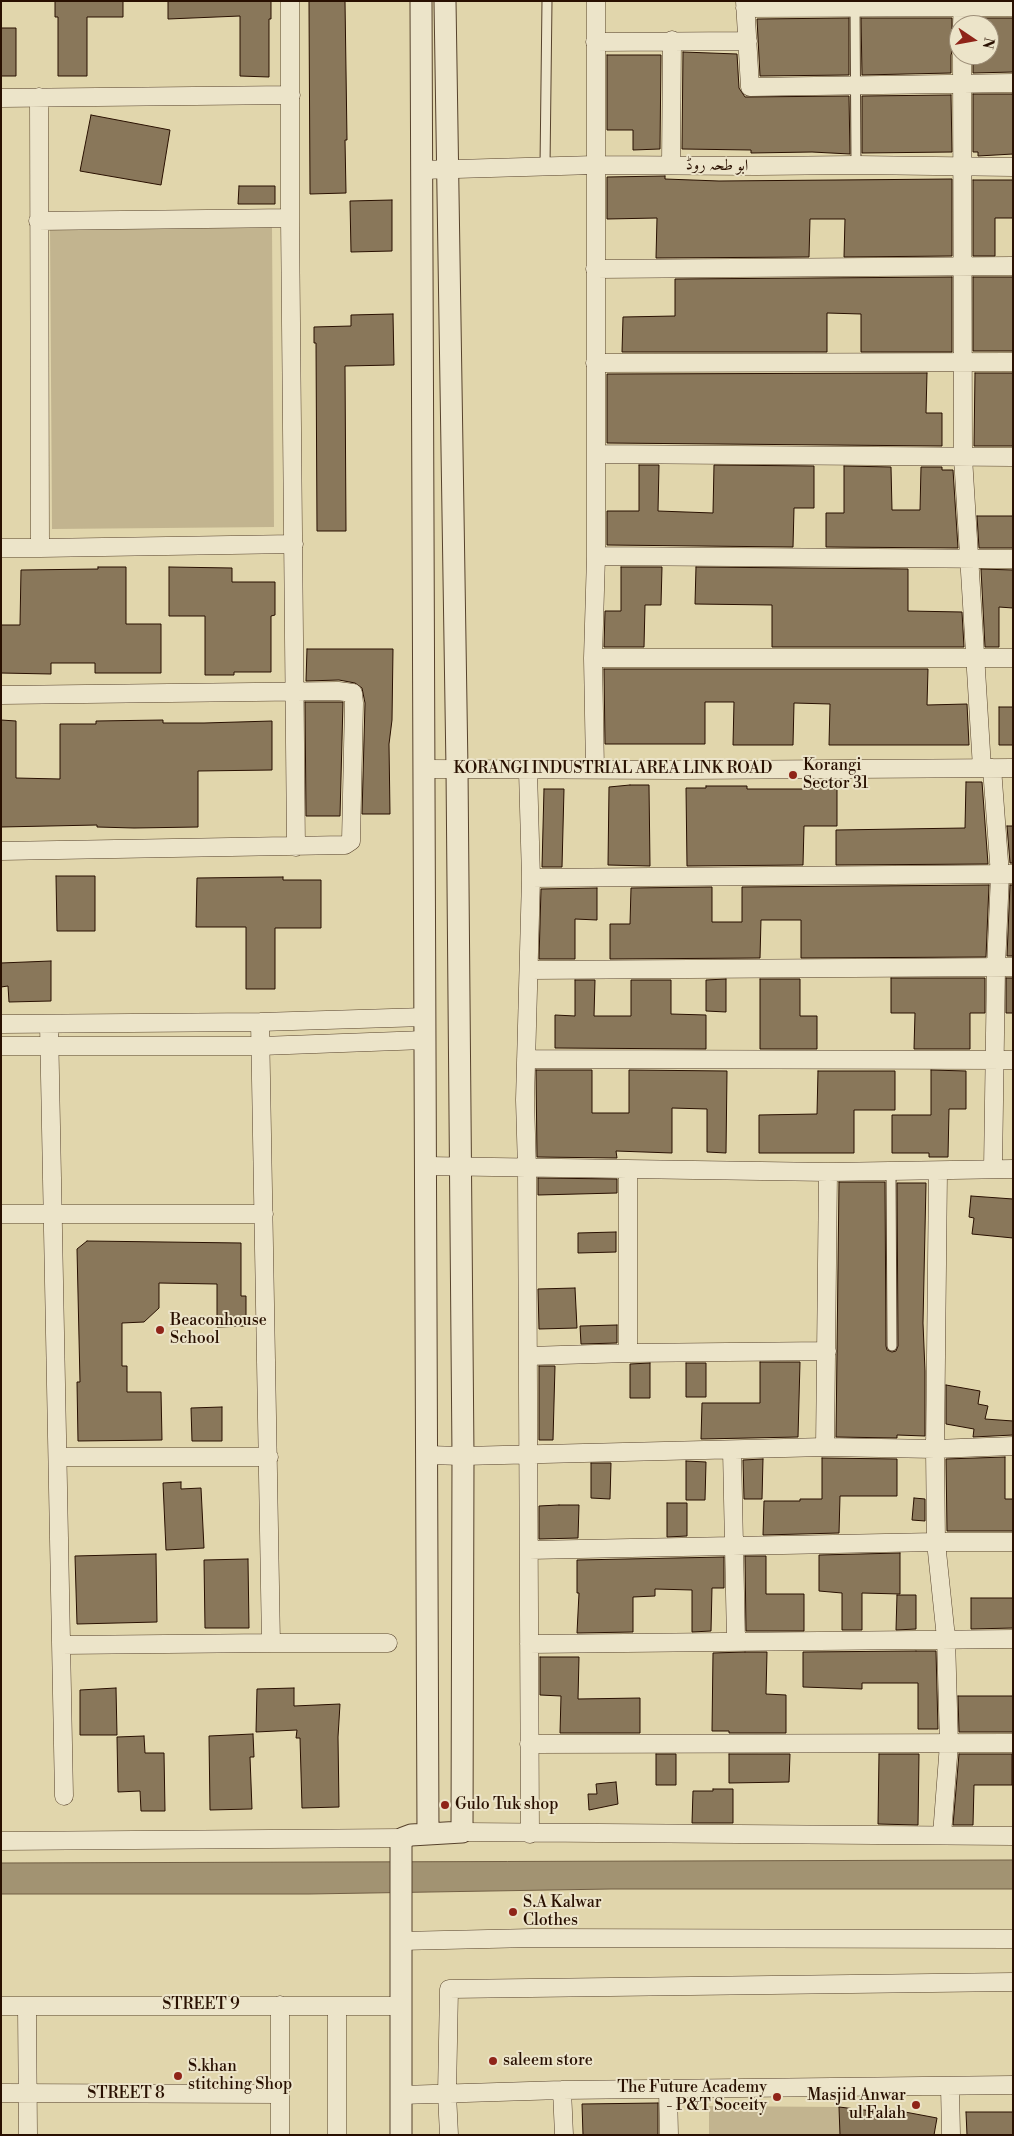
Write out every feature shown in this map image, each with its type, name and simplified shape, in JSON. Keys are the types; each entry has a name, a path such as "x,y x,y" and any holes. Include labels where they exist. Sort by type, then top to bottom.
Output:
{"street":[{"path":"290,1 290,218 296,846"},
{"path":"421,1 428,1834"},
{"path":"445,1 457,769 463,1456 462,1832"},
{"path":"595,769 593,658 596,556 596,1"},
{"path":"1013,7 963,4 745,5 750,87 1013,83"},
{"path":"671,165 672,40"},
{"path":"595,42 748,41"},
{"path":"962,65 963,457 975,658 987,768 1006,874 1004,1060 993,1170"},
{"path":"1,98 290,95"},
{"path":"39,97 40,548"},
{"name":"ابو طحہ روڈ","path":"422,170 595,165 1013,167"},
{"path":"38,221 290,218"},
{"path":"595,270 1013,266"},
{"path":"596,363 1013,362"},
{"path":"596,454 1013,457"},
{"path":"1,548 294,544"},
{"path":"596,556 1013,559"},
{"path":"593,658 1013,658"},
{"path":"1,695 347,692 352,693 354,703 351,841 346,845 1,851"},
{"name":"KORANGI INDUSTRIAL AREA LINK ROAD","path":"424,770 1013,768"},
{"path":"528,771 531,878 526,1060 530,1834"},
{"path":"531,878 1006,874"},
{"path":"529,970 1005,967"},
{"path":"1,1024 260,1022 425,1017"},
{"path":"260,1022 271,1643"},
{"path":"49,1024 64,1796"},
{"path":"1,1046 260,1046 425,1040"},
{"path":"526,1060 1004,1060"},
{"path":"426,1166 828,1172 938,1172 1013,1169"},
{"path":"628,1170 628,1353"},
{"path":"825,1447 828,1172"},
{"path":"938,1172 935,1448 936,1542 946,1638 949,1744 942,1835"},
{"path":"1,1214 264,1214"},
{"path":"528,1356 826,1351"},
{"path":"427,1455 528,1455 825,1447 935,1448 1013,1446"},
{"path":"732,1450 736,1641"},
{"path":"58,1458 269,1457"},
{"path":"529,1550 1013,1542"},
{"path":"529,1644 946,1638 1013,1639"},
{"path":"61,1645 388,1643"},
{"path":"529,1744 1013,1743"},
{"path":"401,2135 400,1900 402,1847 411,1835 462,1832 530,1834 1013,1836"},
{"path":"1,1841 402,1847"},
{"path":"400,1941 532,1938 1013,1939"},
{"path":"449,2135 447,2094 449,1989 1013,1982"},
{"path":"280,2005 280,2135"},
{"name":"STREET 9","path":"1,2006 400,2006"},
{"path":"27,2006 28,2135"},
{"path":"336,2006 338,2135"},
{"path":"401,2095 562,2090 1013,2085"},
{"path":"950,2086 952,2135"},
{"path":"562,2090 564,2135"},
{"path":"668,2090 668,2135"},
{"name":"STREET 8","path":"1,2093 280,2094"}],"lane":[{"path":"545,166 547,1"},
{"path":"855,4 856,165"},
{"path":"891,1171 892,1346"}],"shaded area":[{"path":"272,227 274,527 52,529 50,229"},
{"path":"1013,1860 1013,1889 611,1889 309,1894 1,1894 1,1863"},
{"path":"709,2106 839,2107 840,2135 709,2135"}],"building":[{"path":"55,1 123,1 123,17 87,17 87,76 58,76 58,17 55,17"},
{"path":"168,1 271,1 271,19 269,19 269,77 240,76 240,16 168,19"},
{"path":"309,1 345,1 346,193 310,194"},
{"path":"849,18 849,75 760,76 757,19"},
{"path":"861,18 949,18 949,65 951,65 951,73 862,75"},
{"path":"999,18 1013,18 1013,72 973,73 973,65 999,65"},
{"path":"1,28 16,28 16,76 1,76"},
{"path":"683,52 737,54 739,88 745,97 849,96 850,154 812,152 751,153 751,150 682,149"},
{"path":"607,55 661,55 660,149 633,150 633,130 607,130"},
{"path":"973,94 1013,94 1013,154 978,156 978,152 973,152"},
{"path":"951,95 952,152 862,153 862,96"},
{"path":"91,115 170,130 161,185 80,171"},
{"path":"665,176 665,179 719,181 952,179 952,256 844,257 845,219 810,219 809,257 656,258 657,218 607,219 607,177"},
{"path":"973,180 1013,180 1013,218 995,218 995,256 973,256"},
{"path":"239,186 275,186 275,204 238,204"},
{"path":"392,200 392,251 351,252 350,201"},
{"path":"952,277 952,352 861,352 861,314 827,313 827,352 622,352 623,317 675,316 675,279"},
{"path":"973,277 1013,277 1013,351 973,351"},
{"path":"393,314 394,365 345,366 346,531 317,531 316,343 314,343 314,327 351,326 351,315"},
{"path":"927,373 926,413 942,413 942,446 607,443 607,374"},
{"path":"975,373 1013,373 1013,446 974,446"},
{"path":"639,465 659,465 658,511 713,513 714,465 814,466 814,508 794,508 793,547 607,545 607,511 639,511"},
{"path":"844,466 891,467 892,510 920,510 921,467 942,467 942,470 953,470 958,548 826,547 826,513 844,513"},
{"path":"977,516 1013,516 1013,548 979,548"},
{"path":"98,567 126,567 126,624 161,624 161,673 95,673 95,663 51,663 51,674 1,673 1,625 20,625 21,570 98,569"},
{"path":"169,567 232,568 232,582 275,582 275,615 271,616 271,672 234,672 234,675 205,675 205,616 169,616"},
{"path":"621,567 662,567 661,605 645,605 644,647 604,647 605,611 621,611"},
{"path":"696,567 908,569 908,611 962,612 964,647 772,647 772,605 695,604"},
{"path":"981,569 1013,570 1013,608 999,607 999,647 985,647"},
{"path":"307,649 393,649 392,720 389,744 390,814 362,814 365,703 362,688 355,683 339,680 306,681"},
{"path":"604,669 928,669 927,705 967,704 969,745 829,745 830,704 794,703 793,745 733,745 734,702 705,702 705,744 605,744"},
{"path":"305,702 343,702 340,816 306,816"},
{"path":"999,707 1013,707 1013,745 999,745"},
{"path":"1,720 16,721 16,778 60,779 60,724 96,724 96,721 163,720 163,723 204,723 272,721 272,770 198,771 198,827 134,828 97,827 97,825 1,827"},
{"path":"966,782 982,782 988,864 836,865 836,830 965,828"},
{"path":"649,785 650,866 608,865 609,787"},
{"path":"706,786 747,786 747,789 837,788 837,826 804,826 803,865 687,866 686,788 706,788"},
{"path":"544,789 564,789 562,867 542,867"},
{"path":"1007,826 1013,826 1013,863 1010,863"},
{"path":"56,876 95,876 95,931 57,931"},
{"path":"283,877 283,880 321,880 321,928 275,928 275,989 246,989 246,927 196,927 197,878"},
{"path":"989,885 986,957 801,958 801,920 761,920 760,958 610,959 610,924 630,924 631,888 712,887 712,922 742,922 742,887"},
{"path":"1010,885 1013,885 1013,956 1007,956"},
{"path":"597,888 597,920 575,919 575,959 539,959 541,889"},
{"path":"51,961 51,1001 9,1002 8,986 1,987 1,963"},
{"path":"891,978 985,978 985,1013 970,1013 970,1049 914,1049 915,1013 891,1013"},
{"path":"1006,978 1013,978 1013,1013 1006,1013"},
{"path":"726,979 726,1012 706,1011 706,980"},
{"path":"760,979 800,979 800,1016 817,1016 817,1049 760,1049"},
{"path":"575,980 595,980 594,1016 631,1016 631,980 671,980 671,1014 706,1015 706,1049 555,1048 555,1015 575,1016"},
{"path":"536,1070 592,1070 592,1113 629,1113 629,1070 727,1071 726,1153 707,1152 707,1109 672,1108 672,1153 616,1151 617,1158 537,1157"},
{"path":"931,1070 966,1071 966,1109 949,1109 948,1157 929,1157 929,1153 892,1153 892,1115 931,1115"},
{"path":"818,1071 895,1071 895,1110 854,1110 854,1153 759,1153 759,1115 817,1114"},
{"path":"538,1178 617,1179 617,1193 538,1195"},
{"path":"839,1182 885,1182 886,1346 887,1350 892,1352 896,1351 898,1346 897,1183 926,1183 923,1323 925,1436 897,1435 897,1438 836,1437"},
{"path":"971,1196 1013,1199 1013,1238 972,1234 974,1218 969,1217"},
{"path":"616,1232 616,1252 578,1253 578,1233"},
{"path":"87,1241 241,1243 241,1296 246,1296 246,1326 217,1327 217,1284 159,1283 159,1308 144,1322 122,1323 122,1366 127,1366 127,1392 161,1392 162,1440 78,1441 77,1382 80,1382 77,1249"},
{"path":"575,1288 577,1328 539,1329 538,1289"},
{"path":"617,1325 617,1343 581,1344 580,1326"},
{"path":"760,1362 800,1362 798,1437 701,1439 702,1403 760,1403"},
{"path":"650,1363 650,1398 630,1398 630,1364"},
{"path":"686,1363 706,1363 706,1397 686,1397"},
{"path":"539,1366 555,1366 553,1440 539,1440"},
{"path":"946,1385 980,1391 978,1404 988,1406 985,1419 1013,1421 1013,1435 973,1437 974,1429 946,1424"},
{"path":"222,1407 222,1441 192,1441 191,1408"},
{"path":"1005,1457 1005,1499 1013,1499 1013,1531 947,1531 946,1459"},
{"path":"822,1458 897,1459 897,1496 840,1496 839,1533 763,1535 764,1501 822,1499"},
{"path":"763,1459 762,1499 744,1499 743,1460"},
{"path":"686,1461 706,1462 705,1500 686,1500"},
{"path":"591,1463 611,1463 610,1499 591,1498"},
{"path":"181,1482 181,1489 201,1488 204,1548 166,1550 163,1483"},
{"path":"914,1498 925,1499 925,1521 912,1520"},
{"path":"667,1503 687,1503 687,1536 667,1537"},
{"path":"579,1505 578,1538 539,1539 539,1506"},
{"path":"900,1553 900,1594 862,1593 862,1630 842,1630 842,1593 819,1591 819,1555"},
{"path":"156,1554 157,1622 77,1624 75,1556"},
{"path":"745,1556 766,1556 766,1594 804,1594 804,1631 746,1631"},
{"path":"724,1557 724,1588 712,1588 711,1631 692,1632 692,1590 655,1589 655,1596 633,1597 633,1632 577,1633 579,1593 577,1593 577,1560"},
{"path":"248,1559 249,1628 205,1628 204,1560"},
{"path":"897,1595 916,1595 916,1629 896,1630"},
{"path":"971,1598 1013,1598 1013,1628 971,1629"},
{"path":"936,1651 938,1729 918,1729 918,1683 862,1683 862,1689 803,1687 803,1652"},
{"path":"767,1652 766,1694 786,1695 786,1733 729,1733 729,1731 712,1731 713,1653"},
{"path":"540,1657 579,1657 578,1699 640,1698 640,1733 560,1733 561,1696 540,1695"},
{"path":"116,1688 117,1735 80,1735 80,1690"},
{"path":"294,1688 294,1706 340,1704 338,1737 339,1807 302,1808 300,1738 296,1738 297,1730 256,1732 257,1689"},
{"path":"958,1696 1013,1696 1013,1732 959,1732"},
{"path":"253,1734 254,1757 250,1757 252,1809 210,1810 209,1736"},
{"path":"144,1736 145,1753 164,1753 165,1811 141,1811 140,1791 118,1792 117,1737"},
{"path":"656,1754 676,1754 676,1785 656,1785"},
{"path":"729,1754 790,1754 789,1782 729,1783"},
{"path":"879,1754 919,1754 918,1825 878,1824"},
{"path":"959,1754 1012,1754 1012,1785 974,1785 973,1825 953,1825"},
{"path":"616,1782 618,1804 589,1810 588,1794 597,1794 596,1784"},
{"path":"713,1789 733,1789 733,1823 692,1823 693,1791 713,1791"},
{"path":"658,2103 658,2135 583,2135 582,2104"},
{"path":"839,2107 888,2113 889,2109 937,2118 934,2135 840,2135"},
{"path":"966,2112 1013,2112 1013,2135 967,2135"}],"place":[{"name":"Korangi Sector 31","path":"793,775"},
{"name":"Beaconhouse School","path":"160,1330"},
{"name":"Gulo Tuk shop","path":"445,1805"},
{"name":"S.A Kalwar Clothes","path":"513,1912"},
{"name":"saleem store","path":"493,2061"},
{"name":"S.khan stitching Shop","path":"178,2076"},
{"name":"The Future Academy - P&T Soceity","path":"777,2097"},
{"name":"Masjid Anwar ul Falah","path":"916,2105"}]}
